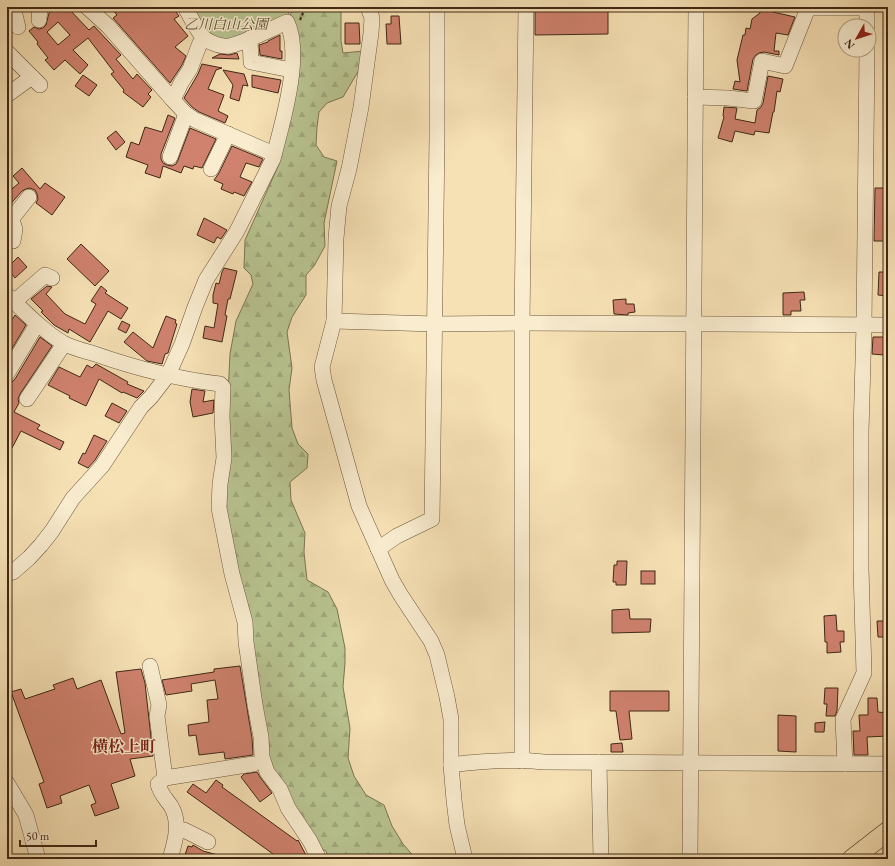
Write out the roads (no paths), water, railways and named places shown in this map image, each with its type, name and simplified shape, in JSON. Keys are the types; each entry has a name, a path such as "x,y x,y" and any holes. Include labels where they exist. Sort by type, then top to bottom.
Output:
{"main road":[{"path":"852,859 888,831"},
{"path":"864,859 888,841"}],"street":[{"path":"13,7 18,28"},
{"path":"7,574 13,572 41,545 52,531 73,498 102,466 141,407 168,375 182,344 206,280 237,231 273,159 277,147 289,92 291,70 293,43 287,22 228,46 220,46 205,39 185,7"},
{"path":"368,7 372,18 371,33 361,107 340,206 336,238 334,321 322,367 324,380 359,506 400,594 431,641 437,655 447,697 450,720 451,765 456,825 465,859"},
{"path":"378,549 396,536 432,519 437,136 437,7"},
{"path":"522,761 522,323 526,7"},
{"path":"690,859 696,7"},
{"path":"89,8 121,39 186,114 195,120 274,154"},
{"path":"695,97 728,98 754,101 762,61 785,66 807,8 867,8"},
{"path":"250,38 251,62 291,70"},
{"path":"173,100 190,69 200,43 205,39"},
{"path":"7,95 36,81 8,53"},
{"path":"845,764 843,719 864,673 861,568 861,432 864,325 867,58"},
{"path":"170,157 186,114"},
{"path":"211,169 228,134"},
{"path":"10,244 15,229 12,225 13,217 29,197"},
{"path":"10,244 24,226"},
{"path":"52,278 45,275 10,298 37,324 64,344 110,359 168,375 194,381 220,384 223,388 222,416 224,458 218,508 232,574 245,622 246,642 261,737 262,757 267,772 280,789 288,808 317,855 317,859"},
{"path":"334,321 435,324 888,325"},
{"path":"7,374 37,324"},
{"path":"27,400 64,344"},
{"path":"150,666 158,705 157,716 165,778"},
{"path":"451,765 477,761 888,764"},
{"path":"599,762 601,859"},
{"path":"170,859 177,832 172,808 159,790 158,784 165,778 253,764"},
{"path":"7,783 26,816 38,859"},
{"path":"177,832 184,830 208,842"}],"district":[{"name":"横松上町","path":"124,746"}],"park label":[{"name":"乙川白山公園","path":"226,24"}]}
